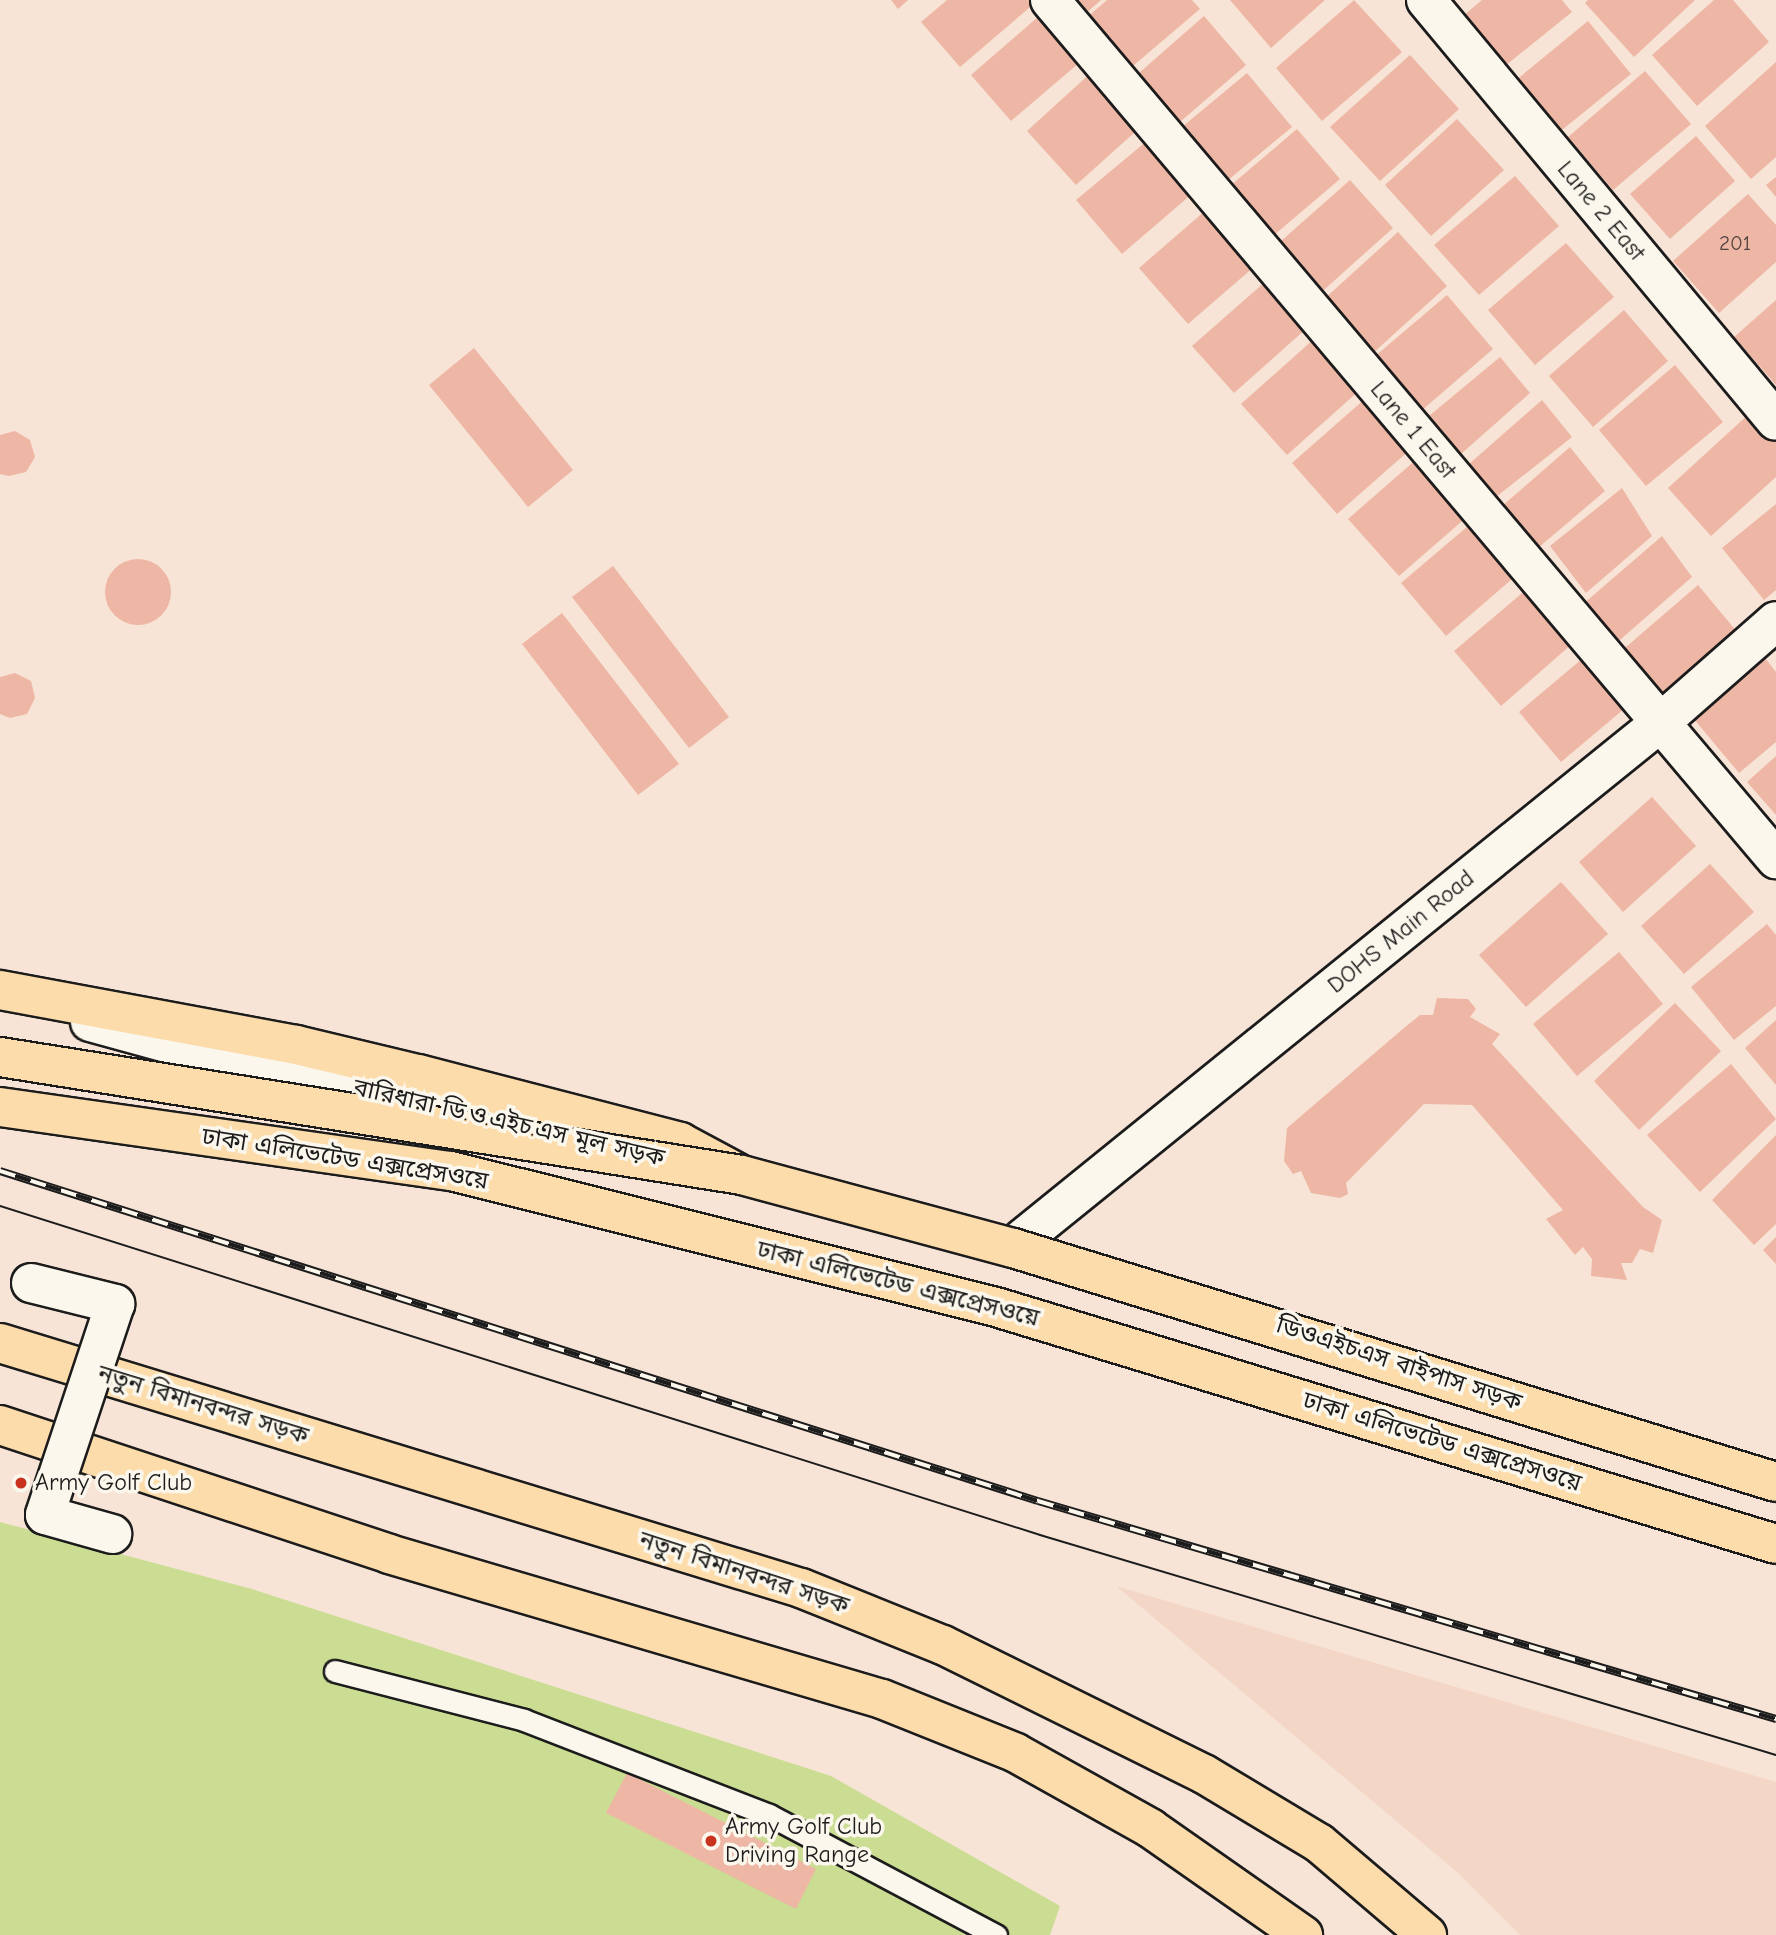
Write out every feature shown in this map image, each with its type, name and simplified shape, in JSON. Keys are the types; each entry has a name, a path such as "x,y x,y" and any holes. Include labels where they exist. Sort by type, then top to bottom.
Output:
{"highway":[{"path":"0,990 296,1045 418,1074 680,1142 742,1175"},
{"name":"ঢাকা এলিভেটেড এক্সপ্রেসওয়ে","path":"0,1057 742,1175 1013,1248 1776,1482"},
{"name":"ঢাকা এলিভেটেড এক্সপ্রেসওয়ে","path":"0,1107 451,1171 996,1307 1776,1544"},
{"name":"নতুন বিমানবন্দর সড়ক","path":"0,1343 801,1588 943,1645 1204,1774 1318,1843 1427,1935"},
{"path":"0,1425 389,1554 882,1699 1016,1753 1150,1828 1303,1935"},
{"path":"0,1436 45,1439"}],"street":[{"name":"Lane 1 East","path":"1050,0 1776,859"},
{"name":"Lane 2 East","path":"1426,0 1776,421"},
{"name":"DOHS Main Road","path":"1022,1239 1660,723 1776,621"},
{"name":"বারিধারা ডি.ও.এইচ.এস মূল সড়ক","path":"0,997 233,1061 1022,1239"},
{"name":"ডিওএইচএস বাইপাস সড়ক","path":"1022,1239 1776,1489"},
{"path":"30,1283 115,1304 45,1515 112,1534"}],"lane":[{"path":"335,1671 524,1720 769,1815 996,1935"}],"shaded area":[{"path":"1116,1586 1776,1782 1776,1935 1520,1935 1457,1872"}],"green space":[{"path":"0,1522 252,1589 831,1776 1060,1906 1050,1935 0,1935"}],"building":[{"path":"891,0 908,0 898,9"},
{"path":"947,0 1036,2 960,67 921,22"},
{"path":"1069,0 1101,0 1083,16"},
{"path":"1107,0 1192,0 1200,9 1127,71 1084,20"},
{"path":"1230,0 1325,0 1271,48"},
{"path":"1354,0 1402,52 1322,121 1276,68"},
{"path":"1482,0 1562,0 1572,12 1505,66 1464,15"},
{"path":"1588,0 1695,0 1634,57 1585,3"},
{"path":"1714,0 1733,0 1769,42 1697,106 1652,55"},
{"path":"1046,10 1086,57 1011,121 971,75"},
{"path":"1204,16 1246,65 1173,128 1131,80"},
{"path":"1588,21 1631,74 1557,134 1515,81"},
{"path":"1410,55 1459,109 1380,181 1330,127"},
{"path":"1776,62 1776,157 1751,179 1705,126"},
{"path":"1095,69 1144,124 1076,185 1027,131"},
{"path":"1645,71 1691,124 1613,190 1568,137"},
{"path":"1247,73 1292,127 1221,186 1176,132"},
{"path":"1457,119 1504,170 1431,236 1385,185"},
{"path":"1297,129 1340,179 1266,242 1223,192"},
{"path":"1696,136 1735,181 1670,239 1630,194"},
{"path":"1148,140 1193,193 1122,254 1076,200"},
{"path":"1515,176 1559,226 1479,295 1434,245"},
{"path":"1776,177 1776,197 1766,185"},
{"path":"1350,180 1393,228 1316,297 1272,249"},
{"path":"1748,194 1776,225 1776,262 1719,313 1673,261"},
{"path":"1213,204 1262,260 1188,324 1139,268"},
{"path":"1398,232 1447,286 1372,354 1323,300"},
{"path":"1566,243 1614,297 1535,365 1488,310"},
{"path":"1275,273 1316,320 1234,393 1192,346"},
{"path":"1447,295 1493,349 1421,411 1374,357"},
{"path":"1776,300 1776,385 1734,337"},
{"path":"1624,310 1668,361 1593,427 1549,376"},
{"path":"1324,330 1370,381 1287,455 1241,404"},
{"path":"474,348 573,470 528,507 429,385"},
{"path":"1500,357 1530,393 1461,454 1429,416"},
{"path":"1675,365 1723,422 1646,486 1599,430"},
{"path":"1375,390 1420,441 1337,514 1292,463"},
{"path":"1542,400 1572,437 1496,497 1469,464"},
{"path":"1750,413 1776,442 1776,477 1711,536 1668,488"},
{"path":"15,431 30,440 35,457 26,472 9,476 0,474 0,435"},
{"path":"1570,447 1605,491 1538,548 1502,506"},
{"path":"1426,451 1476,509 1399,576 1348,519"},
{"path":"1622,488 1652,536 1586,593 1550,546"},
{"path":"1776,504 1776,590 1764,600 1722,548"},
{"path":"1481,515 1526,567 1446,636 1401,583"},
{"path":"1662,536 1692,577 1613,646 1582,605"},
{"path":"138,559 151,561 166,574 171,592 169,605 156,620 138,625 125,623 110,610 105,592 107,579 120,564"},
{"path":"613,566 729,717 689,748 572,597"},
{"path":"1535,582 1581,636 1501,706 1454,651"},
{"path":"1698,585 1738,633 1661,698 1619,653"},
{"path":"562,613 679,764 638,795 522,644"},
{"path":"1595,648 1637,698 1561,762 1519,712"},
{"path":"1765,658 1776,672 1776,742 1739,773 1693,718"},
{"path":"15,673 31,681 35,698 27,714 10,718 0,714 0,677"},
{"path":"1776,756 1776,815 1747,782"},
{"path":"1652,797 1696,846 1623,912 1579,862"},
{"path":"1710,864 1754,912 1684,974 1641,926"},
{"path":"1561,882 1608,934 1526,1007 1479,955"},
{"path":"1767,924 1776,935 1776,1006 1734,1040 1691,987"},
{"path":"1619,952 1663,1004 1577,1076 1533,1024"},
{"path":"1437,998 1468,999 1476,1009 1470,1017 1500,1034 1492,1044 1643,1207 1662,1220 1653,1253 1640,1249 1632,1263 1621,1263 1627,1280 1591,1276 1592,1259 1583,1247 1575,1255 1546,1219 1563,1210 1472,1105 1424,1104 1346,1183 1348,1194 1340,1198 1311,1193 1301,1171 1293,1174 1284,1161 1287,1128 1420,1015 1433,1015"},
{"path":"1675,1003 1721,1051 1639,1130 1594,1081"},
{"path":"1776,1020 1776,1085 1745,1048"},
{"path":"1731,1064 1776,1119 1700,1192 1647,1135"},
{"path":"1776,1135 1776,1224 1754,1245 1712,1200"},
{"path":"1776,1237 1776,1264 1763,1250"},
{"name":"Army Golf Club Driving Range","path":"627,1773 816,1869 796,1909 606,1813"}],"tram line":[{"path":"0,1206 1040,1535 1776,1755"}],"railway":[{"path":"0,1171 1038,1501 1776,1719"}],"place":[{"name":"Army Golf Club","path":"21,1483"},
{"name":"Army Golf Club Driving Range","path":"711,1841"}]}
